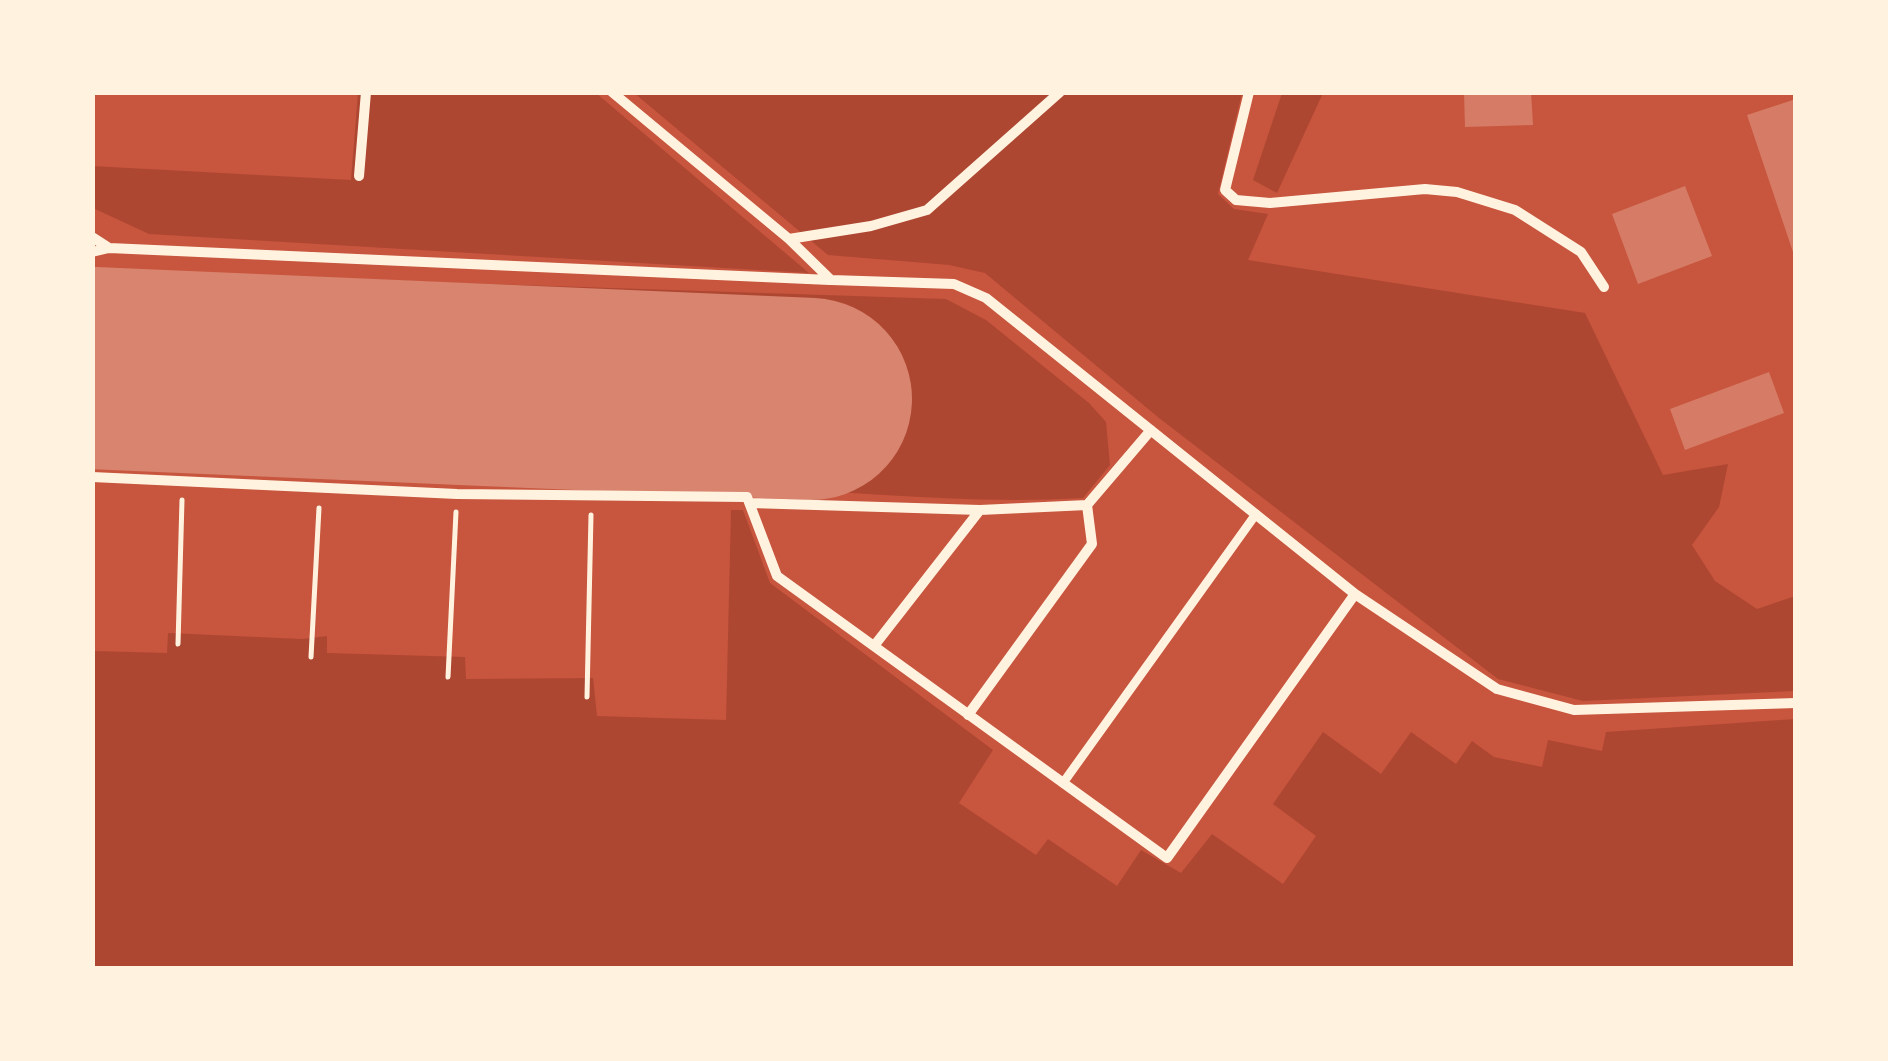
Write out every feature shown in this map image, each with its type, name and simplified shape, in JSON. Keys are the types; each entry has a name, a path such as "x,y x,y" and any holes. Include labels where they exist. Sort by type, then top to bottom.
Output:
{"street":[{"path":"359,176 366,92"},
{"path":"612,92 788,239 831,280"},
{"path":"788,239 871,226 927,210 1060,92"},
{"path":"1249,92 1226,190 1236,200 1270,203 1425,189 1457,192 1515,210 1581,252 1604,287"},
{"path":"92,237 109,248"},
{"path":"92,252 109,248 954,284 986,298 1355,594 1497,689 1574,710 1796,703"},
{"path":"750,503 980,510 1087,505 1152,430"},
{"path":"92,477 320,490 747,497 777,576 1167,858 1355,594"},
{"path":"968,714 1092,544 1087,505"},
{"path":"874,646 980,510"},
{"path":"1063,783 1256,514"}],"path":[{"path":"178,644 182,482"},
{"path":"310,657 320,490"},
{"path":"448,677 456,494"},
{"path":"588,697 591,496"}],"shaded area":[{"path":"358,93 596,93 809,273 149,234 93,208 92,166 351,180"},
{"path":"634,93 1242,93 1218,194 1234,209 1268,214 1248,260 1585,313 1663,475 1728,464 1719,507 1692,545 1715,581 1757,609 1795,596 1795,691 1583,701 1498,679 1159,418 985,273 949,265 828,255"},
{"path":"1282,93 1323,93 1277,193 1253,180"},
{"path":"93,271 946,299 986,320 1089,403 1106,422 1110,465 1083,498 996,500 93,459"},
{"path":"731,510 743,510 770,583 993,750 959,803 1036,855 1048,839 1117,886 1141,850 1181,873 1212,834 1283,884 1316,836 1273,804 1323,732 1381,774 1411,732 1456,764 1472,741 1494,757 1542,767 1548,740 1602,751 1606,732 1795,719 1795,968 93,968 93,651 167,653 168,633 302,639 327,636 327,653 465,657 466,679 593,678 597,716 726,720"}],"building":[{"path":"1464,92 1531,92 1533,125 1465,127"},
{"path":"1796,99 1796,258 1795,258 1747,115"},
{"path":"1685,186 1712,256 1638,284 1612,214"},
{"path":"1769,372 1784,413 1685,450 1670,409"}],"runway":[{"path":"92,368 811,399"}]}
